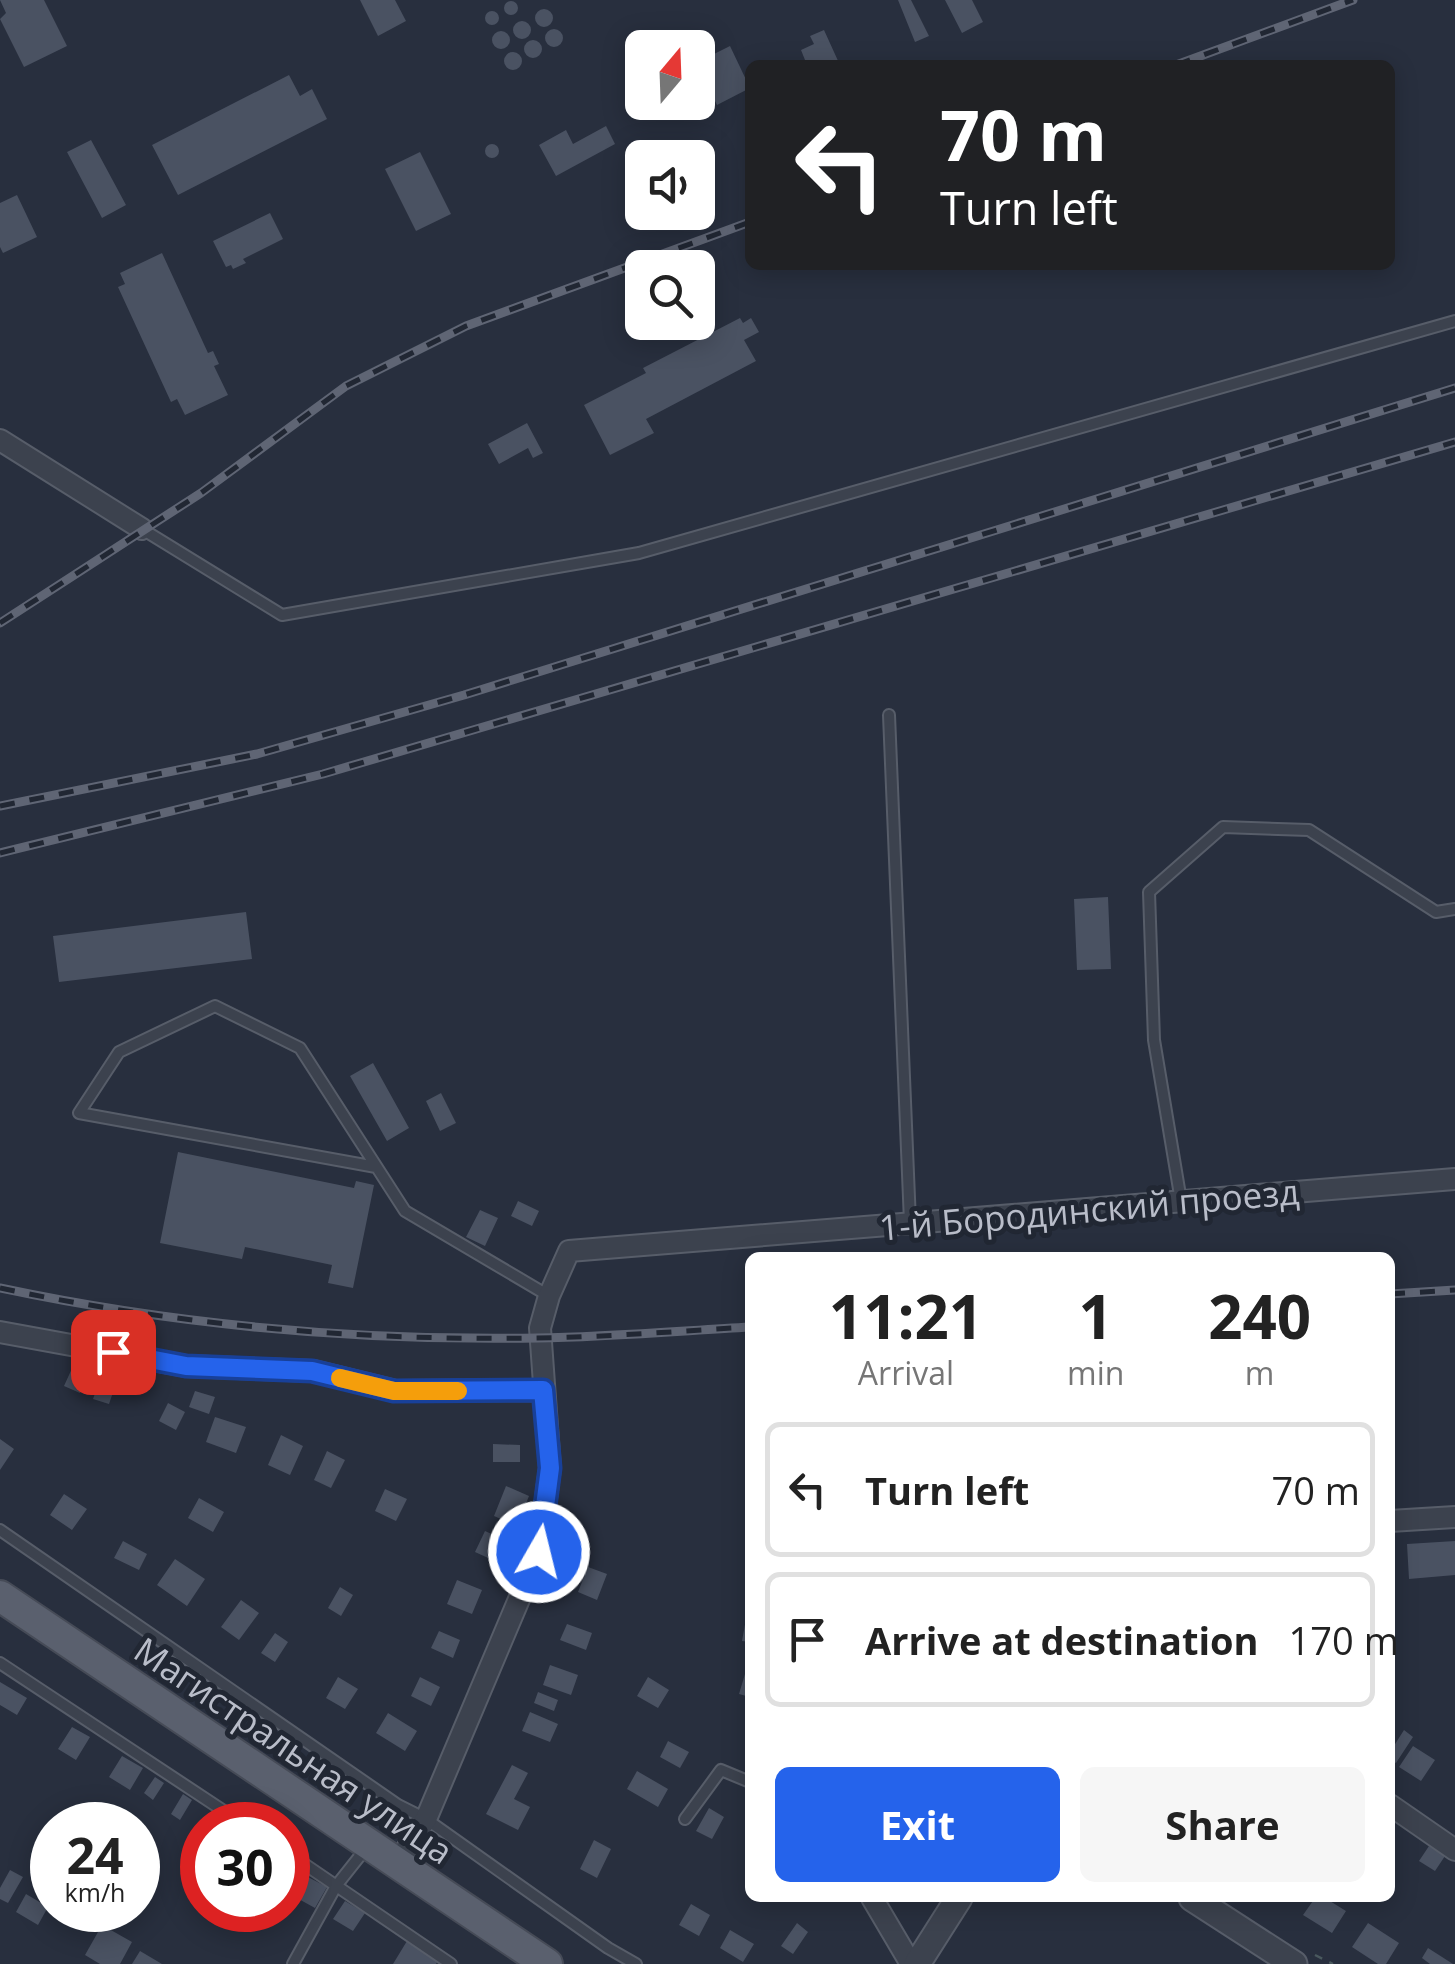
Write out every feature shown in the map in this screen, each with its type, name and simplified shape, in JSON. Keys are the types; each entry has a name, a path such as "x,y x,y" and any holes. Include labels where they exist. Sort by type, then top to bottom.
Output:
{"main road":[{"name":"Магистральная улица","path":"0,1596 547,1964"}],"street":[{"path":"0,440 142,528"},
{"name":"1-й Бородинский проезд","path":"397,1864 426,1819 539,1552 550,1468 539,1338 548,1296 569,1251 1455,1179"},
{"path":"0,1332 186,1366 312,1371 394,1391 543,1390"},
{"path":"1395,1521 1455,1517"},
{"path":"1395,1808 1455,1850"},
{"path":"875,1902 914,1964 956,1902"},
{"path":"1198,1902 1294,1964"}],"lane":[{"path":"142,528 282,615 639,553 1455,321"},
{"path":"889,715 910,1223"},
{"path":"1181,1201 1154,1040 1149,892 1224,828 1309,830 1436,912 1455,909"},
{"path":"376,1167 79,1113 120,1052 216,1006 300,1048 405,1212 548,1296"},
{"path":"0,1530 636,1964"},
{"path":"0,1664 209,1802"},
{"path":"685,1819 721,1770 745,1780"},
{"path":"293,1964 336,1886 368,1845"},
{"path":"310,1869 452,1964"}],"path":[{"path":"1309,1964 1316,1953 1333,1964"}],"building":[{"path":"0,0 44,0 67,46 24,67 0,19 6,13"},
{"path":"360,0 395,0 406,21 378,36"},
{"path":"898,0 911,0 929,36 915,42"},
{"path":"945,0 972,0 983,22 962,33"},
{"path":"511,1 518,8 511,15 504,8"},
{"path":"544,9 553,18 544,27 535,18"},
{"path":"492,11 499,18 492,25 485,18"},
{"path":"522,21 531,30 522,39 513,30"},
{"path":"554,29 563,38 554,47 545,38"},
{"path":"824,30 838,60 805,60 801,50 814,44 810,36"},
{"path":"501,31 510,40 501,49 492,40"},
{"path":"533,40 542,49 533,58 524,49"},
{"path":"730,46 745,78 745,91 717,105 715,54"},
{"path":"513,52 522,61 513,70 504,61"},
{"path":"289,75 300,96 312,89 327,119 178,195 152,145"},
{"path":"606,126 615,144 556,176 539,145 566,130 573,144"},
{"path":"91,140 126,205 102,218 67,152"},
{"path":"492,144 499,151 492,158 485,151"},
{"path":"420,152 451,214 416,231 385,169"},
{"path":"17,195 37,237 3,253 0,203"},
{"path":"270,213 283,239 243,259 246,263 233,269 231,265 226,267 213,241"},
{"path":"162,253 208,353 213,351 219,364 214,366 228,395 185,415 177,399 171,402 118,287 125,284 120,273"},
{"path":"740,318 743,323 751,318 759,332 744,340 756,361 646,419 654,433 610,455 584,405 646,373 643,368 697,340 715,340 715,331"},
{"path":"527,423 543,453 533,458 528,448 499,464 488,444"},
{"path":"1108,897 1111,969 1077,970 1074,899"},
{"path":"246,912 252,959 59,982 53,936"},
{"path":"373,1063 409,1128 387,1141 350,1076"},
{"path":"441,1093 456,1123 440,1131 426,1101"},
{"path":"178,1152 354,1188 356,1181 374,1185 353,1288 328,1283 332,1265 245,1247 242,1259 160,1243"},
{"path":"518,1201 539,1211 532,1226 511,1216"},
{"path":"480,1210 498,1218 485,1246 466,1237"},
{"path":"74,1364 90,1371 80,1393 64,1386"},
{"path":"104,1369 119,1375 109,1404 93,1399"},
{"path":"195,1391 215,1397 209,1414 189,1407"},
{"path":"168,1403 185,1412 176,1430 159,1421"},
{"path":"215,1417 246,1427 236,1453 206,1442"},
{"path":"281,1435 303,1446 290,1475 268,1465"},
{"path":"0,1439 14,1449 0,1470"},
{"path":"493,1444 520,1445 520,1462 493,1462"},
{"path":"327,1451 345,1460 331,1488 314,1480"},
{"path":"506,1486 529,1496 517,1526 494,1516"},
{"path":"385,1489 407,1499 396,1521 375,1511"},
{"path":"64,1494 87,1509 72,1530 50,1515"},
{"path":"199,1498 224,1512 213,1532 188,1518"},
{"path":"485,1531 507,1541 497,1562 475,1552"},
{"path":"123,1541 147,1554 139,1570 114,1558"},
{"path":"1455,1541 1455,1575 1409,1579 1407,1544"},
{"path":"175,1559 205,1579 187,1606 157,1585"},
{"path":"588,1567 607,1574 597,1600 578,1592"},
{"path":"457,1580 482,1590 472,1614 447,1604"},
{"path":"340,1587 353,1595 341,1616 328,1608"},
{"path":"241,1600 259,1613 239,1640 221,1627"},
{"path":"567,1624 592,1633 586,1650 560,1640"},
{"path":"439,1631 460,1640 453,1658 431,1648"},
{"path":"275,1633 288,1642 275,1662 261,1653"},
{"path":"550,1665 578,1675 571,1695 543,1685"},
{"path":"745,1674 745,1696 739,1694"},
{"path":"338,1677 358,1689 345,1709 326,1698"},
{"path":"420,1677 440,1687 431,1706 411,1696"},
{"path":"648,1677 669,1690 658,1708 637,1696"},
{"path":"0,1682 27,1698 17,1715 0,1705"},
{"path":"538,1692 558,1700 554,1711 534,1703"},
{"path":"530,1712 558,1724 550,1742 522,1731"},
{"path":"388,1713 417,1731 405,1751 376,1733"},
{"path":"72,1727 90,1737 76,1760 58,1749"},
{"path":"1404,1730 1413,1737 1396,1763 1395,1744"},
{"path":"668,1741 689,1752 680,1768 660,1757"},
{"path":"1413,1746 1435,1760 1421,1781 1399,1767"},
{"path":"122,1756 143,1768 130,1790 109,1777"},
{"path":"512,1765 528,1773 514,1799 530,1807 518,1830 486,1814"},
{"path":"637,1771 668,1789 658,1807 627,1789"},
{"path":"155,1777 164,1783 153,1800 144,1793"},
{"path":"183,1794 192,1800 180,1802 180,1820 171,1814"},
{"path":"709,1808 724,1817 712,1839 696,1831"},
{"path":"594,1840 611,1849 597,1878 580,1869"},
{"path":"1429,1846 1445,1856 1435,1871 1419,1861"},
{"path":"10,1870 23,1877 8,1903 0,1899 0,1888"},
{"path":"310,1878 327,1887 315,1908 310,1905"},
{"path":"26,1894 30,1896 30,1920 16,1912"},
{"path":"345,1901 365,1913 353,1931 333,1919"},
{"path":"1312,1902 1331,1902 1346,1911 1332,1933 1303,1915"},
{"path":"691,1904 710,1915 699,1936 679,1925"},
{"path":"797,1923 808,1932 793,1954 781,1946"},
{"path":"1368,1923 1399,1943 1386,1964 1378,1964 1352,1947"},
{"path":"730,1930 754,1944 743,1962 720,1948"},
{"path":"98,1932 114,1932 132,1942 120,1964 100,1964 85,1955"},
{"path":"407,1941 438,1960 436,1964 393,1964"},
{"path":"1428,1948 1453,1964 1430,1964 1422,1958"},
{"path":"140,1951 162,1964 132,1964"}],"railway":[{"path":"1190,60 1353,0"},
{"path":"0,623 201,493 346,386 466,326 745,224"},
{"path":"0,806 257,754 464,695 1455,388"},
{"path":"0,853 323,774 1455,442"},
{"path":"0,1288 200,1321 402,1337 537,1338 745,1327"},
{"path":"1395,1294 1455,1290"}],"slow traffic":[{"path":"340,1378 394,1391 458,1391"}],"route":[{"path":"113,1352 186,1366 312,1371 394,1391 543,1390 550,1468 539,1552"}]}
